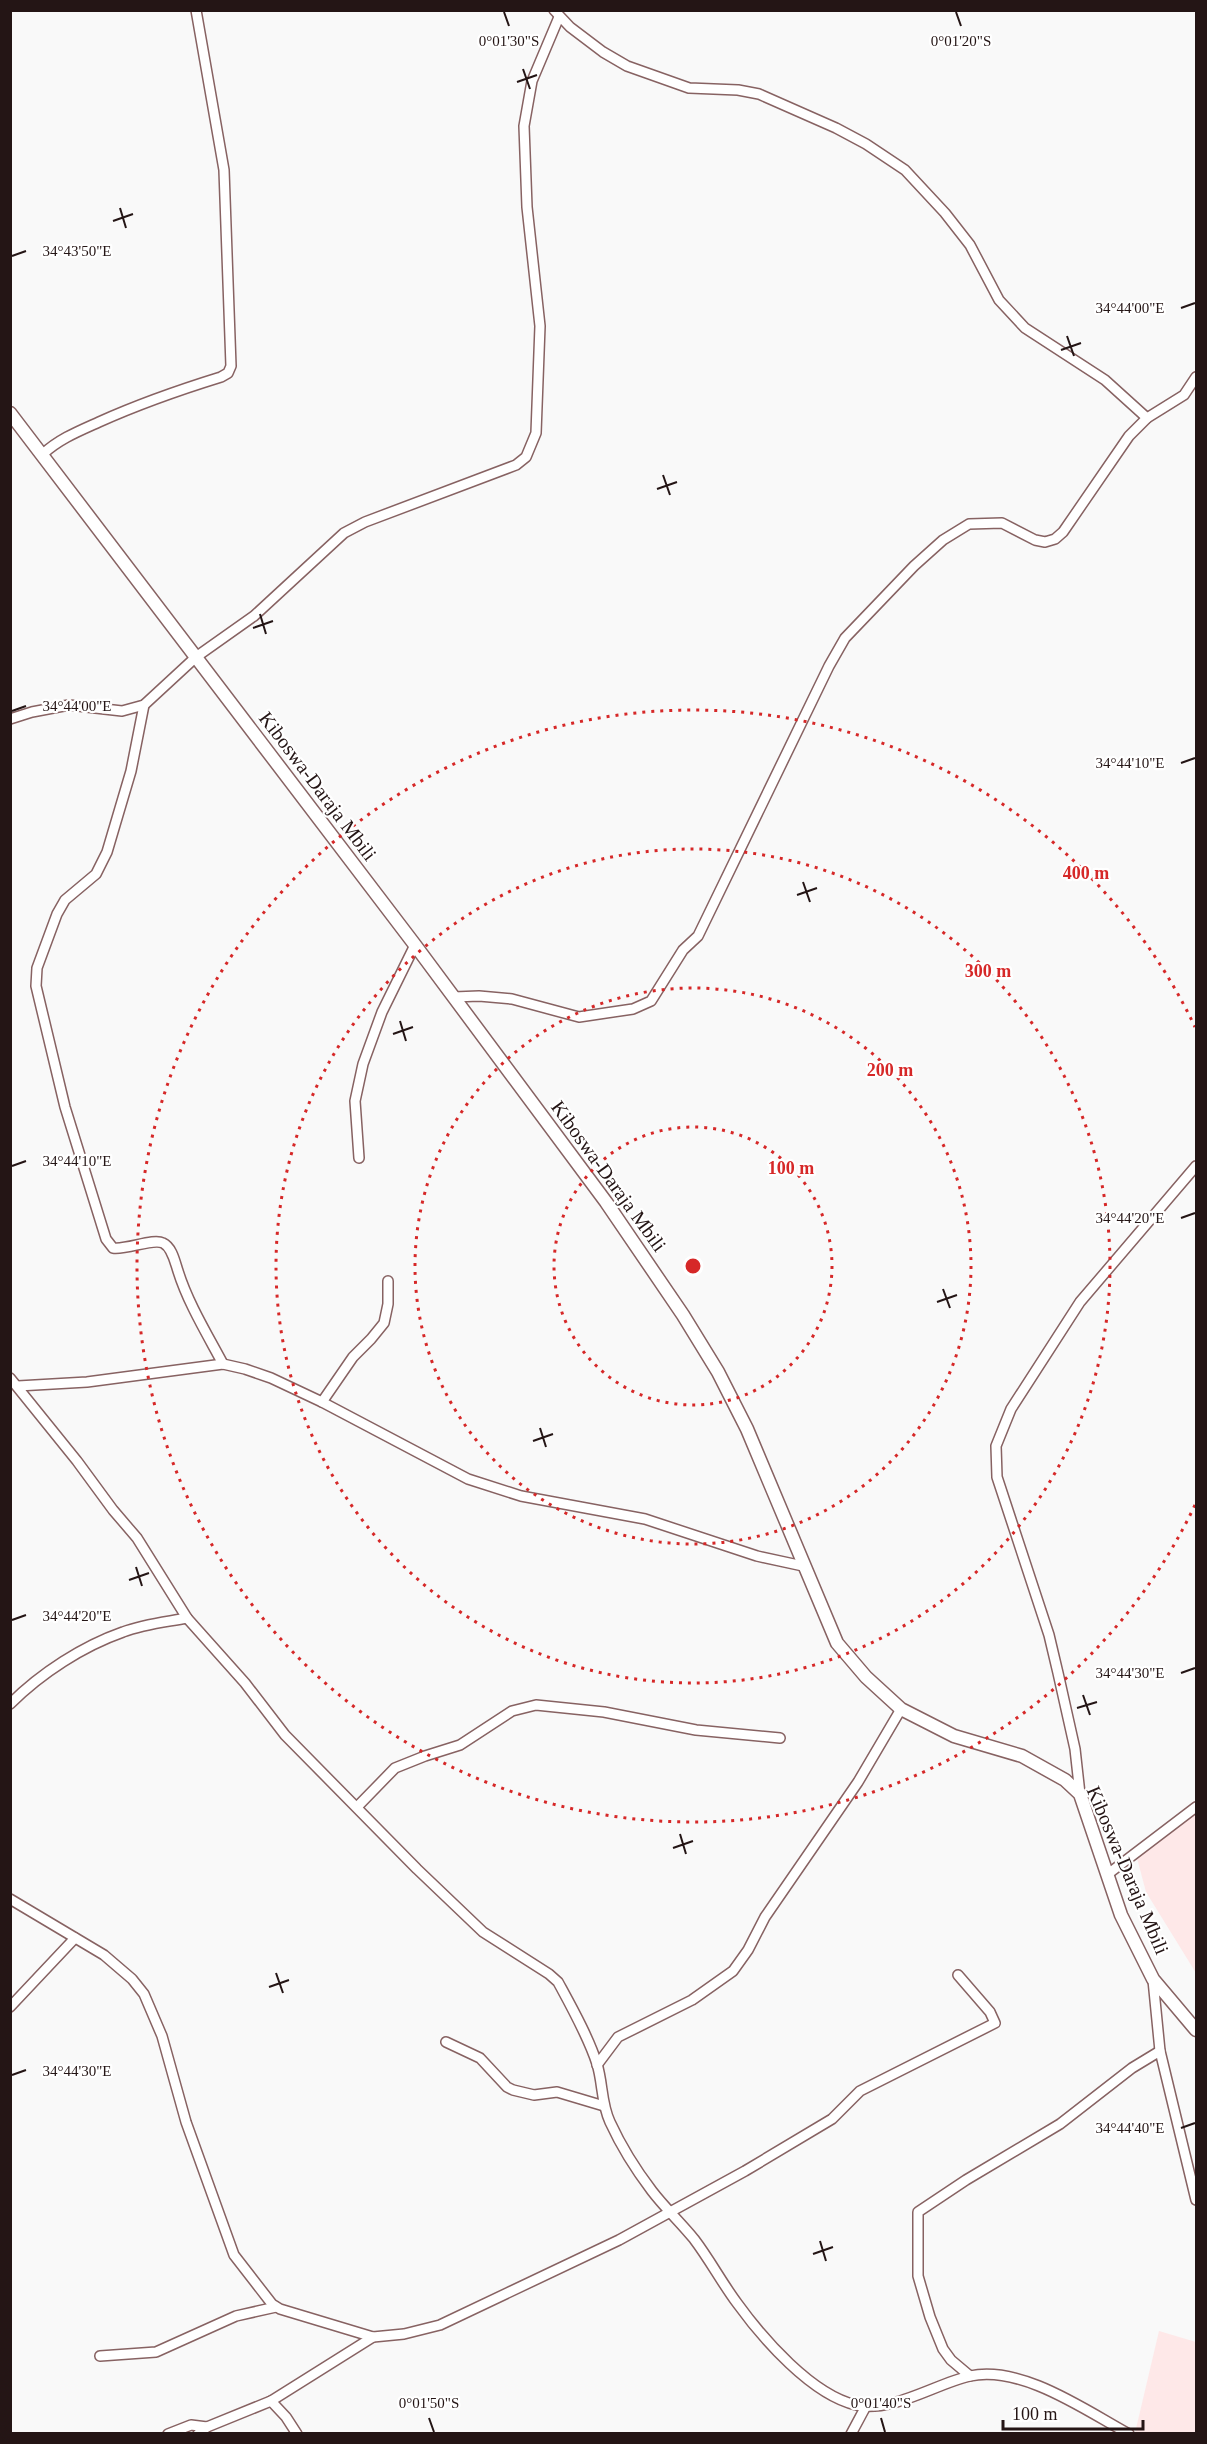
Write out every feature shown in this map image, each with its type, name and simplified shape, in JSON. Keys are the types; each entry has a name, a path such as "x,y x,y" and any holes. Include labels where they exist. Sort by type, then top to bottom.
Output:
{"main road":[{"name":"Kiboswa-Daraja Mbili","path":"10,412 454,997 606,1202 683,1315 718,1372 747,1429 837,1643 866,1677 901,1709 954,1736 1022,1756 1065,1780 1080,1794 1121,1915 1153,1979 1197,2030"}],"street":[{"path":"43,454 54,444 153,398 221,377 228,373 231,366 224,170 196,10"},
{"path":"10,719 69,705 122,711 144,705 196,657 254,615 344,534 365,522 516,465 526,457 536,433 540,326 527,207 524,126 532,81 556,14 603,52 627,66 689,88 738,90 759,94 836,128 866,144 905,170 945,213 970,245 999,300 1025,328 1105,380 1147,418"},
{"path":"454,997 487,996 512,999 583,1017 633,1009 651,1001 684,950 698,936 829,666 845,638 943,540 969,524 1002,523 1035,540 1045,542 1055,539 1063,532 1130,436 1147,418 1184,395 1197,378"},
{"path":"144,705 131,771 107,852 96,874 65,900 57,914 38,968 36,986 65,1107 106,1239 113,1248 121,1249 160,1241 166,1244 171,1251 181,1282 223,1364"},
{"path":"359,1158 354,1101 363,1064 382,1012 415,945"},
{"path":"1080,1794 1075,1749 1056,1663 997,1477 996,1446 1011,1409 1080,1302 1197,1166"},
{"path":"322,1402 353,1357 384,1323 388,1304 388,1281"},
{"path":"18,1386 87,1382 223,1364 245,1369 271,1378 322,1402 431,1461 476,1482 521,1496 645,1519 757,1556 803,1566"},
{"path":"10,1378 143,1546 187,1618 244,1683 285,1735 417,1869 483,1932 549,1974 558,1983 597,2065 608,2119 629,2158 653,2192 695,2241 738,2305 780,2353 823,2390 855,2405 866,2406 909,2397 970,2376 991,2375 1020,2380 1056,2394 1129,2433"},
{"path":"10,1704 44,1676 97,1644 123,1632 187,1618"},
{"path":"357,1807 395,1768 460,1745 512,1711 536,1705 604,1712 696,1730 780,1738"},
{"path":"597,2065 618,2037 692,2000 733,1971 748,1950 765,1917 858,1782 901,1709"},
{"path":"1108,1874 1197,1807"},
{"path":"10,1899 104,1955 132,1979 144,1994 162,2036 186,2122 234,2254 276,2307"},
{"path":"10,2007 75,1938"},
{"path":"100,2356 156,2352 236,2316 276,2307 373,2337 404,2334 440,2325 619,2241 832,2119 860,2091 995,2024 990,2012 958,1975"},
{"path":"1153,1979 1160,2051 1197,2200"},
{"path":"446,2042 480,2058 502,2082 513,2090 528,2094 557,2092 604,2106"},
{"path":"970,2376 951,2360 943,2349 930,2317 918,2276 918,2212 966,2180 1060,2124 1132,2068 1160,2051"},
{"path":"198,2433 207,2427 271,2401 373,2337"},
{"path":"271,2401 297,2433"},
{"path":"851,2433 866,2406"},
{"path":"168,2433 191,2425 207,2427"}],"shaded area":[{"path":"1196,1813 1196,1973 1146,1892 1137,1858"},
{"path":"1159,2331 1196,2342 1196,2433 1135,2433"}]}
